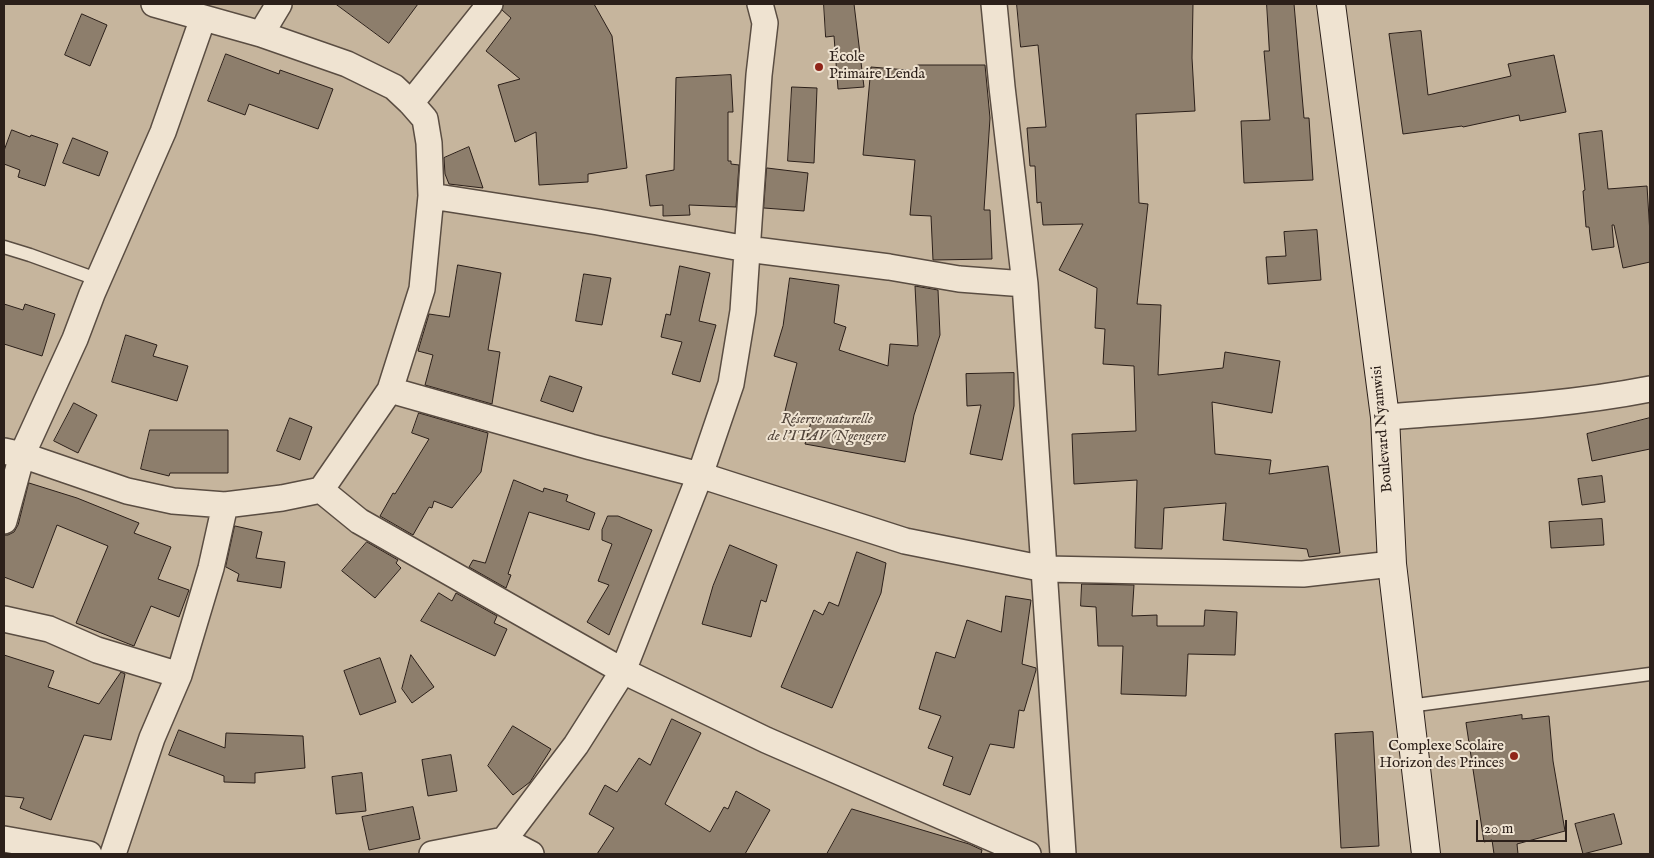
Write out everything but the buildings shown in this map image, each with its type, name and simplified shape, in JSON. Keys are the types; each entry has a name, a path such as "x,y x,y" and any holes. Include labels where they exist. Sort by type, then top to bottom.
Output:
{"main road":[{"name":"Boulevard Nyamwisi","path":"1331,4 1385,417 1392,564 1426,854"}],"street":[{"path":"13,453 127,491 172,501 225,505 282,498 321,490 390,390 422,289 431,196 429,143 425,119 411,103 394,87 347,64 261,34 154,4"},
{"path":"261,34 279,4"},
{"path":"411,103 490,4"},
{"path":"506,847 576,745 623,671 700,475 731,384 743,311 760,75 766,23 760,4"},
{"path":"994,4 1025,284 1063,854"},
{"path":"4,521 13,453 75,339 163,132 203,18"},
{"path":"431,196 598,222 747,250 889,266 959,279 1025,284"},
{"path":"1385,417 1617,396 1650,389"},
{"path":"390,390 581,444 700,475 905,541 1044,569 1303,574 1392,564"},
{"path":"321,490 359,521 623,671 766,740 1028,854"},
{"path":"113,854 152,738 179,675 211,568 225,505"},
{"path":"4,618 49,629 97,650 179,675"},
{"path":"4,839 89,854"},
{"path":"432,854 506,847 531,854"}],"lane":[{"path":"4,247 99,280"},
{"path":"1410,706 1650,674"}],"green space":[{"name":"Réserve naturelle de l'ITAV (Ngengere","path":"4,4 1650,4 1650,854 4,854"}],"place":[{"name":"École Primaire Lenda","path":"819,67"},
{"name":"Complexe Scolaire Horizon des Princes","path":"1514,756"}]}
